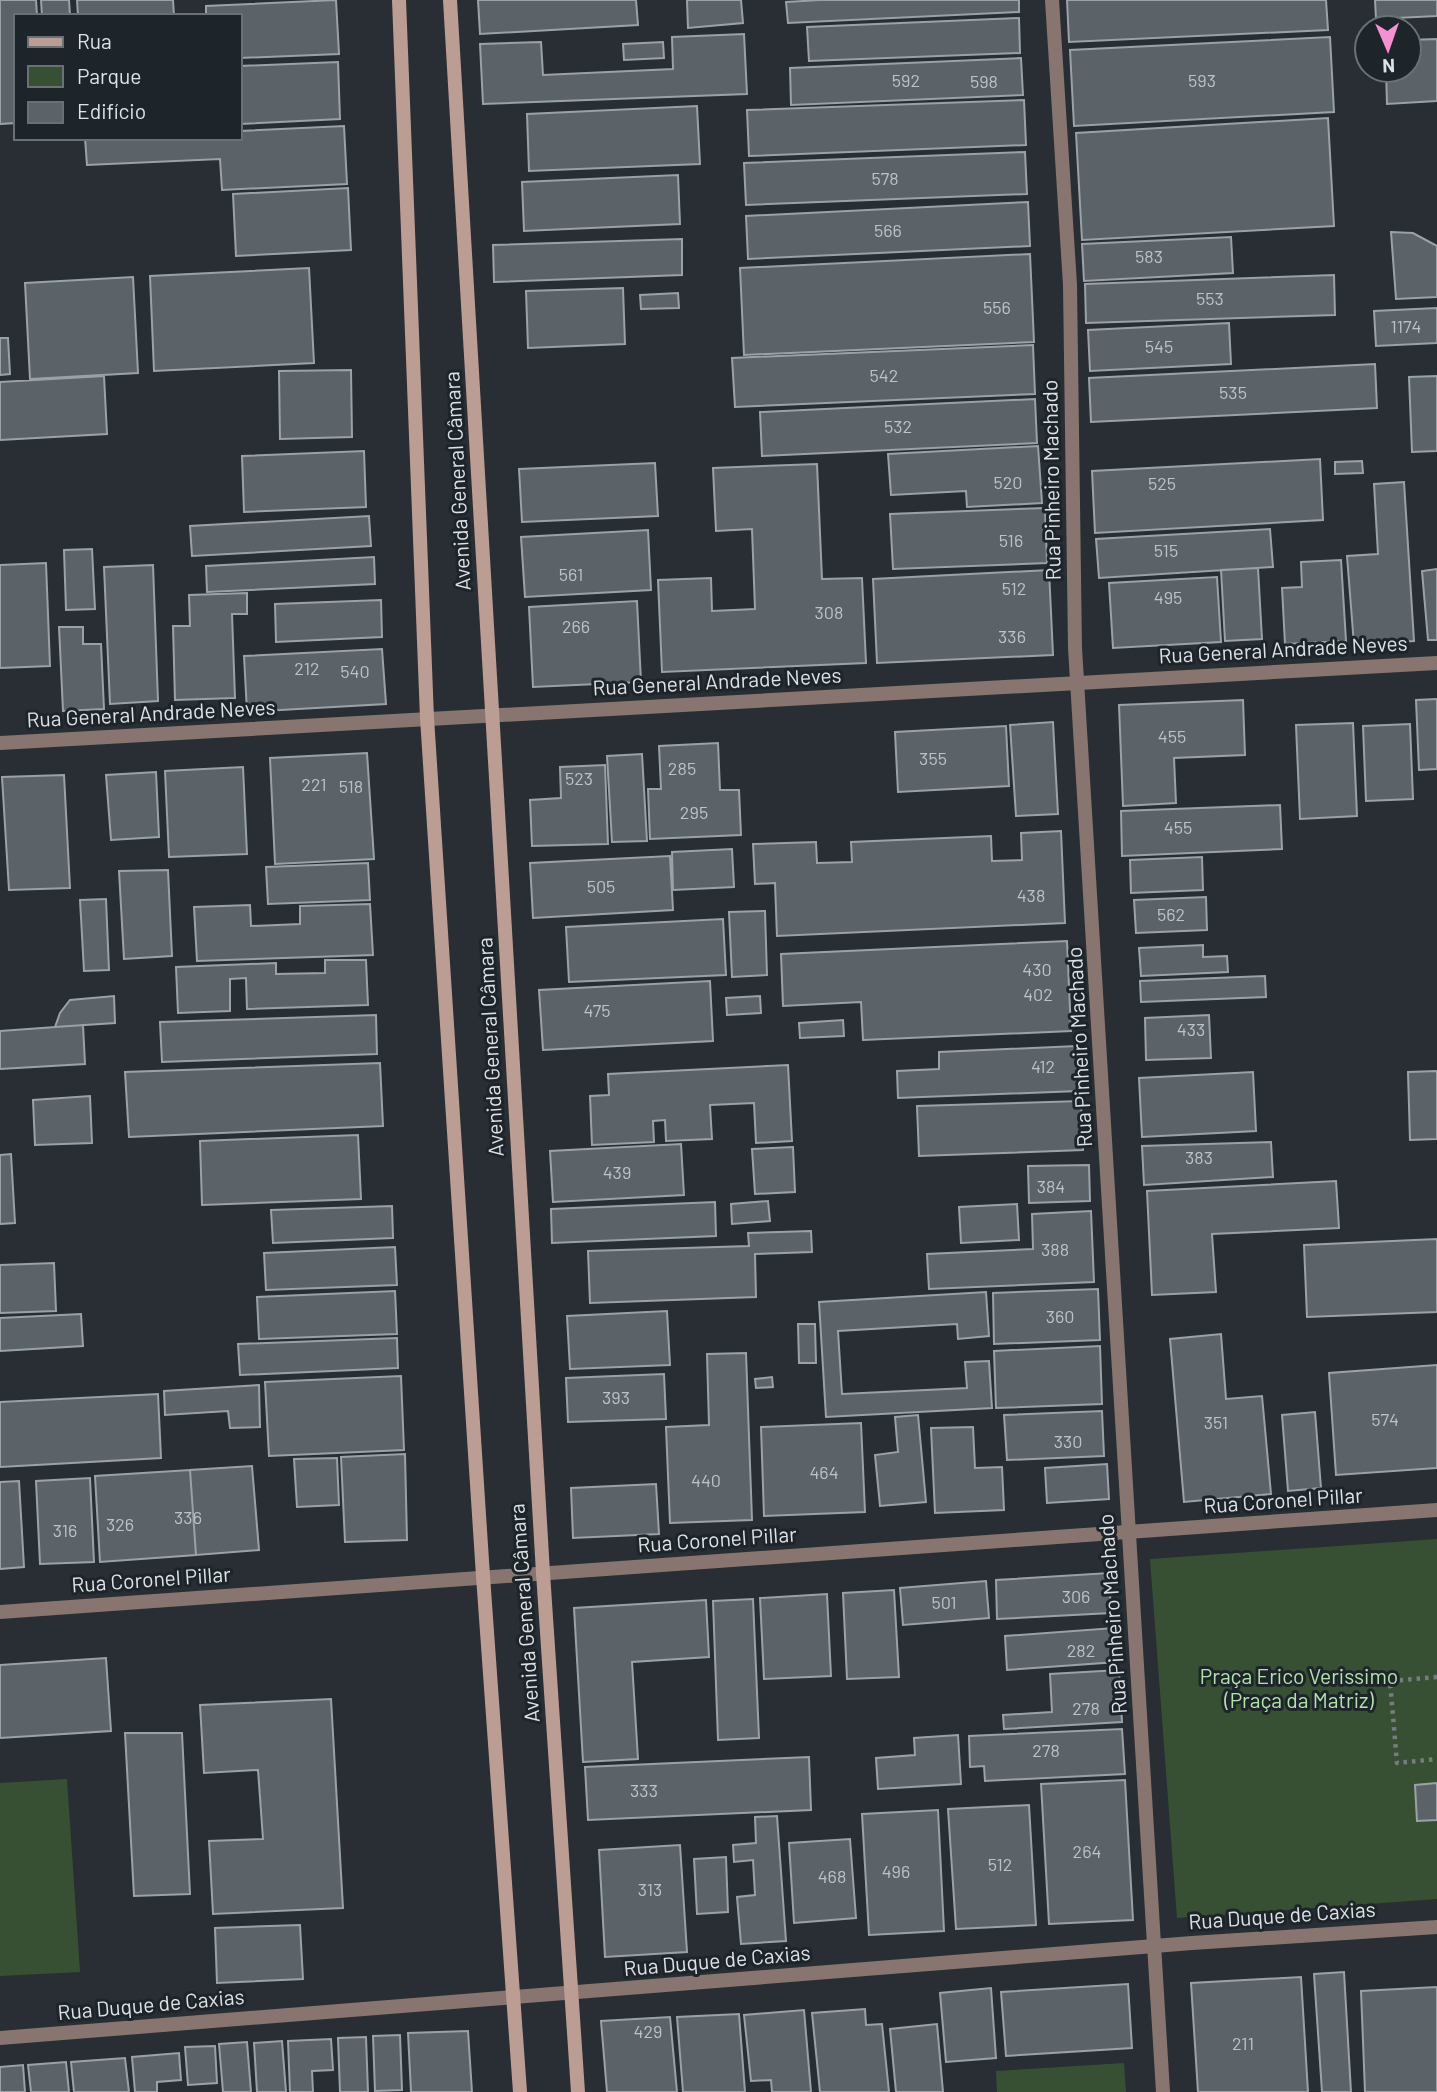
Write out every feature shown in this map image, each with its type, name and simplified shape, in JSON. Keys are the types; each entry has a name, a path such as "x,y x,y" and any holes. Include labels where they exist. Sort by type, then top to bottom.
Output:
{"main road":[{"name":"Avenida General Câmara","path":"399,0 427,718 520,2092"},
{"name":"Avenida General Câmara","path":"450,0 543,1573 578,2092"}],"street":[{"name":"Rua Pinheiro Machado","path":"1052,0 1070,285 1075,648 1163,2092"},
{"name":"Rua General Andrade Neves","path":"0,743 1437,663"},
{"name":"Rua Coronel Pillar","path":"0,1612 1437,1510"},
{"name":"Rua Duque de Caxias","path":"0,2038 1155,1946 1437,1927"}],"path":[{"path":"1437,1677 1390,1681 1397,1763 1437,1759"}],"green space":[{"name":"Praça Erico Verissimo (Praça da Matriz)","path":"1437,1539 1437,1899 1177,1918 1150,1559"},
{"path":"67,1779 80,1972 0,1976 0,1783"},
{"path":"1124,2063 1126,2092 997,2092 996,2071"}],"building":[{"path":"0,0 36,0 37,14 14,14 14,123 0,124"},
{"path":"41,0 69,0 70,14 42,14"},
{"path":"77,0 173,0 174,14 78,14"},
{"path":"336,0 339,54 242,58 242,14 206,14 206,6"},
{"path":"478,0 636,0 638,25 480,34"},
{"path":"687,0 741,0 743,23 688,28"},
{"path":"1019,0 1019,12 788,23 786,2"},
{"path":"1067,0 1326,0 1328,30 1069,42"},
{"path":"1375,0 1437,0 1437,16 1376,14"},
{"path":"1019,18 1020,53 809,61 807,27"},
{"path":"744,34 747,94 483,104 480,44 541,42 543,75 673,69 672,37"},
{"path":"1330,37 1334,112 1074,126 1070,50"},
{"path":"1437,39 1437,101 1387,104 1386,84 1423,84 1423,40"},
{"path":"663,42 664,58 624,60 623,44"},
{"path":"1021,58 1023,95 791,105 790,68"},
{"path":"338,62 340,119 242,124 242,66"},
{"path":"1024,100 1026,145 749,156 747,110"},
{"path":"697,106 700,164 529,171 527,114"},
{"path":"1328,118 1334,226 1082,240 1076,133"},
{"path":"344,126 347,184 222,190 220,159 87,165 85,140 242,140 242,131"},
{"path":"1025,152 1027,194 746,205 744,163"},
{"path":"678,175 680,224 524,231 522,182"},
{"path":"348,188 351,250 236,256 233,194"},
{"path":"1028,202 1030,246 748,259 746,216"},
{"path":"1391,232 1413,233 1437,246 1437,297 1396,299"},
{"path":"1231,237 1233,273 1084,281 1082,244"},
{"path":"682,239 682,275 494,282 493,245"},
{"path":"1030,254 1034,342 744,355 740,268"},
{"path":"309,268 314,363 154,371 150,276"},
{"path":"1334,275 1335,315 1086,323 1085,284"},
{"path":"133,277 138,373 30,379 25,283"},
{"path":"623,288 625,344 528,348 526,291"},
{"path":"678,293 679,308 641,309 640,295"},
{"path":"1437,308 1437,343 1376,346 1374,311"},
{"path":"1229,323 1231,364 1090,371 1088,330"},
{"path":"0,338 8,338 10,374 0,375"},
{"path":"1033,345 1035,394 735,407 732,358"},
{"path":"1375,364 1377,408 1091,422 1089,378"},
{"path":"351,370 352,437 280,439 279,371"},
{"path":"104,376 107,434 0,440 0,382"},
{"path":"1437,376 1437,451 1412,452 1409,377"},
{"path":"1035,399 1037,443 762,456 760,412"},
{"path":"1038,446 1042,503 967,507 966,491 891,495 888,454"},
{"path":"364,451 366,507 244,512 242,456"},
{"path":"1320,459 1323,520 1095,533 1092,471"},
{"path":"1362,461 1363,473 1335,474 1335,462"},
{"path":"655,463 658,516 522,522 519,469"},
{"path":"817,464 822,579 862,578 866,663 662,672 658,580 711,578 712,611 755,609 752,529 716,531 713,468"},
{"path":"1404,482 1414,641 1354,645 1347,556 1378,554 1374,484"},
{"path":"1045,508 1047,563 893,569 890,514"},
{"path":"369,516 371,546 192,556 190,526"},
{"path":"1270,529 1273,567 1099,578 1096,539"},
{"path":"648,530 651,590 525,597 521,537"},
{"path":"92,549 95,609 66,610 64,550"},
{"path":"374,557 375,584 207,592 206,566"},
{"path":"1341,560 1346,641 1285,644 1282,588 1302,587 1301,562"},
{"path":"46,563 50,666 0,668 0,565"},
{"path":"153,565 158,701 110,704 104,567"},
{"path":"1258,568 1262,639 1225,641 1221,570"},
{"path":"1437,569 1437,640 1428,640 1422,571"},
{"path":"1049,570 1053,655 877,663 873,579"},
{"path":"1217,577 1221,642 1113,648 1109,583"},
{"path":"247,593 247,614 232,614 235,698 175,700 173,626 190,626 189,595"},
{"path":"381,600 382,637 276,642 275,604"},
{"path":"637,601 641,682 533,687 529,607"},
{"path":"59,627 83,627 83,644 101,644 104,709 63,711"},
{"path":"382,649 386,704 247,712 244,656"},
{"path":"1437,699 1437,769 1419,770 1416,700"},
{"path":"1243,700 1245,755 1174,758 1176,803 1123,806 1119,705"},
{"path":"1053,722 1058,814 1016,816 1010,725"},
{"path":"1353,723 1357,816 1300,819 1296,725"},
{"path":"1410,724 1413,799 1366,801 1363,726"},
{"path":"1006,726 1009,786 898,792 895,732"},
{"path":"718,743 720,790 739,790 741,835 650,839 648,789 661,789 659,746"},
{"path":"367,753 374,859 275,864 270,758"},
{"path":"642,754 647,841 612,842 607,756"},
{"path":"605,765 608,844 532,846 530,800 561,798 560,767"},
{"path":"243,767 247,854 169,857 165,771"},
{"path":"156,772 159,837 111,840 106,775"},
{"path":"64,775 70,888 9,890 2,777"},
{"path":"1280,805 1282,849 1122,856 1121,811"},
{"path":"1061,831 1065,923 777,936 775,883 755,884 753,844 816,842 817,863 852,862 851,842 991,836 992,861 1022,860 1021,833"},
{"path":"732,849 734,887 673,890 672,852"},
{"path":"670,856 673,910 533,918 530,863"},
{"path":"1202,857 1203,890 1131,893 1130,860"},
{"path":"368,863 370,900 268,904 266,867"},
{"path":"168,870 172,956 124,959 119,871"},
{"path":"1206,897 1207,930 1136,933 1134,900"},
{"path":"106,899 109,970 84,971 80,900"},
{"path":"370,904 373,955 197,961 194,907 250,905 251,926 300,924 300,906"},
{"path":"765,911 767,975 732,977 729,912"},
{"path":"723,919 726,975 569,982 566,927"},
{"path":"1067,941 1071,1031 863,1040 861,1002 783,1006 781,954"},
{"path":"1203,945 1203,957 1227,956 1228,972 1141,976 1139,948"},
{"path":"325,960 366,960 368,1005 247,1009 246,978 230,979 230,1011 178,1013 176,967 276,963 276,974 325,973"},
{"path":"1265,976 1266,997 1141,1002 1140,981"},
{"path":"710,981 713,1041 543,1050 539,990"},
{"path":"114,996 115,1023 55,1027 60,1013 70,1000"},
{"path":"760,996 761,1013 727,1015 726,998"},
{"path":"376,1015 377,1054 162,1062 160,1022"},
{"path":"1209,1015 1211,1058 1146,1060 1145,1018"},
{"path":"843,1020 844,1036 800,1038 799,1023"},
{"path":"83,1025 85,1064 0,1069 0,1031"},
{"path":"1076,1046 1078,1091 898,1098 897,1071 939,1069 939,1052"},
{"path":"380,1063 383,1126 129,1137 125,1072"},
{"path":"788,1065 792,1141 756,1143 754,1103 710,1105 712,1139 666,1141 665,1120 653,1121 654,1142 592,1145 590,1096 609,1095 608,1074"},
{"path":"1437,1071 1437,1139 1410,1140 1408,1072"},
{"path":"1253,1072 1256,1131 1142,1137 1139,1078"},
{"path":"90,1096 92,1143 35,1145 33,1100"},
{"path":"1081,1101 1083,1150 919,1156 917,1106"},
{"path":"358,1135 361,1199 202,1205 200,1141"},
{"path":"1271,1142 1273,1177 1144,1185 1142,1146"},
{"path":"681,1144 684,1195 553,1202 550,1151"},
{"path":"793,1147 795,1192 755,1194 752,1149"},
{"path":"11,1154 15,1223 0,1224 0,1155"},
{"path":"1089,1165 1090,1201 1029,1203 1028,1166"},
{"path":"1336,1181 1339,1228 1212,1234 1216,1292 1152,1295 1147,1191"},
{"path":"768,1201 770,1221 732,1224 731,1204"},
{"path":"715,1202 716,1236 552,1243 551,1209"},
{"path":"1017,1204 1019,1240 961,1243 959,1207"},
{"path":"392,1206 393,1238 273,1243 271,1210"},
{"path":"1091,1211 1094,1282 929,1289 927,1254 1033,1249 1032,1214"},
{"path":"811,1231 812,1252 755,1254 756,1297 590,1303 588,1251 749,1246 748,1233"},
{"path":"1437,1239 1437,1312 1307,1317 1304,1245"},
{"path":"395,1247 397,1285 266,1290 264,1253"},
{"path":"54,1263 56,1311 0,1313 0,1265"},
{"path":"1098,1289 1100,1340 994,1344 993,1293"},
{"path":"395,1291 397,1334 259,1339 257,1297"},
{"path":"986,1292 989,1336 958,1339 957,1324 838,1331 842,1394 967,1388 965,1362 989,1361 992,1408 826,1417 819,1302"},
{"path":"667,1311 670,1365 570,1369 567,1316"},
{"path":"81,1314 83,1346 0,1351 0,1318"},
{"path":"798,1324 815,1324 816,1363 799,1363"},
{"path":"1221,1334 1226,1399 1262,1396 1271,1494 1184,1502 1170,1339"},
{"path":"397,1338 398,1368 240,1375 238,1344"},
{"path":"1100,1346 1102,1404 996,1408 994,1351"},
{"path":"746,1353 752,1520 670,1523 666,1427 709,1425 707,1354"},
{"path":"1437,1365 1437,1468 1336,1475 1329,1373"},
{"path":"664,1374 666,1419 568,1422 566,1378"},
{"path":"401,1376 404,1450 269,1456 265,1382"},
{"path":"772,1377 773,1387 756,1388 755,1379"},
{"path":"259,1385 260,1427 230,1428 228,1411 165,1415 164,1391"},
{"path":"158,1394 161,1458 0,1467 0,1402"},
{"path":"1102,1411 1104,1456 1007,1460 1004,1415"},
{"path":"1315,1412 1321,1488 1288,1491 1282,1415"},
{"path":"918,1415 926,1502 880,1506 875,1455 898,1452 895,1417"},
{"path":"861,1423 865,1512 764,1516 761,1427"},
{"path":"973,1427 975,1468 1002,1467 1004,1510 935,1513 931,1428"},
{"path":"405,1454 407,1540 345,1542 341,1457"},
{"path":"337,1458 339,1505 297,1507 294,1459"},
{"path":"1107,1464 1109,1499 1047,1503 1045,1468"},
{"path":"252,1466 259,1550 196,1555 190,1470"},
{"path":"190,1470 196,1555 100,1562 95,1476"},
{"path":"90,1478 94,1562 40,1564 36,1481"},
{"path":"19,1481 24,1567 0,1569 0,1482"},
{"path":"656,1484 659,1534 573,1538 571,1488"},
{"path":"1109,1573 1111,1613 997,1619 996,1580"},
{"path":"986,1581 989,1618 903,1625 900,1588"},
{"path":"894,1590 899,1677 847,1679 843,1593"},
{"path":"827,1594 831,1676 764,1679 760,1598"},
{"path":"753,1599 759,1738 718,1740 713,1601"},
{"path":"706,1600 709,1657 632,1662 638,1759 583,1762 574,1608"},
{"path":"1114,1628 1117,1662 1007,1670 1005,1636"},
{"path":"106,1658 111,1731 0,1738 0,1665"},
{"path":"1119,1670 1122,1722 1004,1729 1003,1715 1052,1712 1050,1674"},
{"path":"331,1699 343,1908 213,1914 209,1841 263,1839 258,1770 204,1773 200,1705"},
{"path":"1122,1729 1125,1774 985,1781 984,1766 970,1767 969,1736"},
{"path":"125,1733 182,1733 190,1894 134,1896"},
{"path":"958,1735 961,1784 878,1789 876,1758 915,1755 914,1738"},
{"path":"809,1757 811,1810 588,1820 585,1767"},
{"path":"1125,1780 1133,1920 1049,1924 1041,1784"},
{"path":"1437,1783 1437,1820 1417,1821 1415,1785"},
{"path":"1029,1805 1036,1925 956,1929 948,1809"},
{"path":"938,1810 944,1931 869,1935 862,1814"},
{"path":"777,1816 786,1941 741,1944 737,1897 755,1895 753,1860 734,1862 733,1845 756,1843 755,1817"},
{"path":"850,1839 856,1918 794,1923 789,1843"},
{"path":"680,1845 687,1952 605,1957 599,1850"},
{"path":"726,1857 728,1912 697,1914 694,1859"},
{"path":"300,1925 303,1979 217,1983 215,1928"},
{"path":"1344,1972 1351,2092 1322,2092 1314,1974"},
{"path":"1301,1977 1308,2092 1198,2092 1191,1983"},
{"path":"1128,1984 1132,2048 1006,2056 1001,1992"},
{"path":"1437,1987 1437,2092 1365,2092 1361,1991"},
{"path":"991,1988 996,2058 946,2062 940,1993"},
{"path":"865,2009 866,2025 882,2024 889,2092 820,2092 812,2013"},
{"path":"804,2010 811,2092 772,2092 771,2080 751,2081 744,2015"},
{"path":"739,2014 745,2092 683,2092 677,2017"},
{"path":"670,2017 677,2092 607,2092 601,2021"},
{"path":"937,2024 943,2092 896,2092 890,2029"},
{"path":"468,2031 472,2092 411,2092 408,2033"},
{"path":"400,2035 402,2090 375,2091 373,2036"},
{"path":"366,2037 368,2092 340,2092 338,2038"},
{"path":"331,2039 333,2070 312,2071 313,2092 290,2092 288,2041"},
{"path":"282,2041 286,2092 257,2092 254,2043"},
{"path":"247,2042 251,2092 223,2092 219,2044"},
{"path":"215,2046 217,2083 188,2085 185,2047"},
{"path":"179,2053 181,2080 157,2082 157,2092 135,2092 132,2057"},
{"path":"125,2058 129,2092 74,2092 71,2062"},
{"path":"66,2062 69,2092 31,2092 28,2065"},
{"path":"23,2065 25,2092 0,2092 0,2067"}]}
